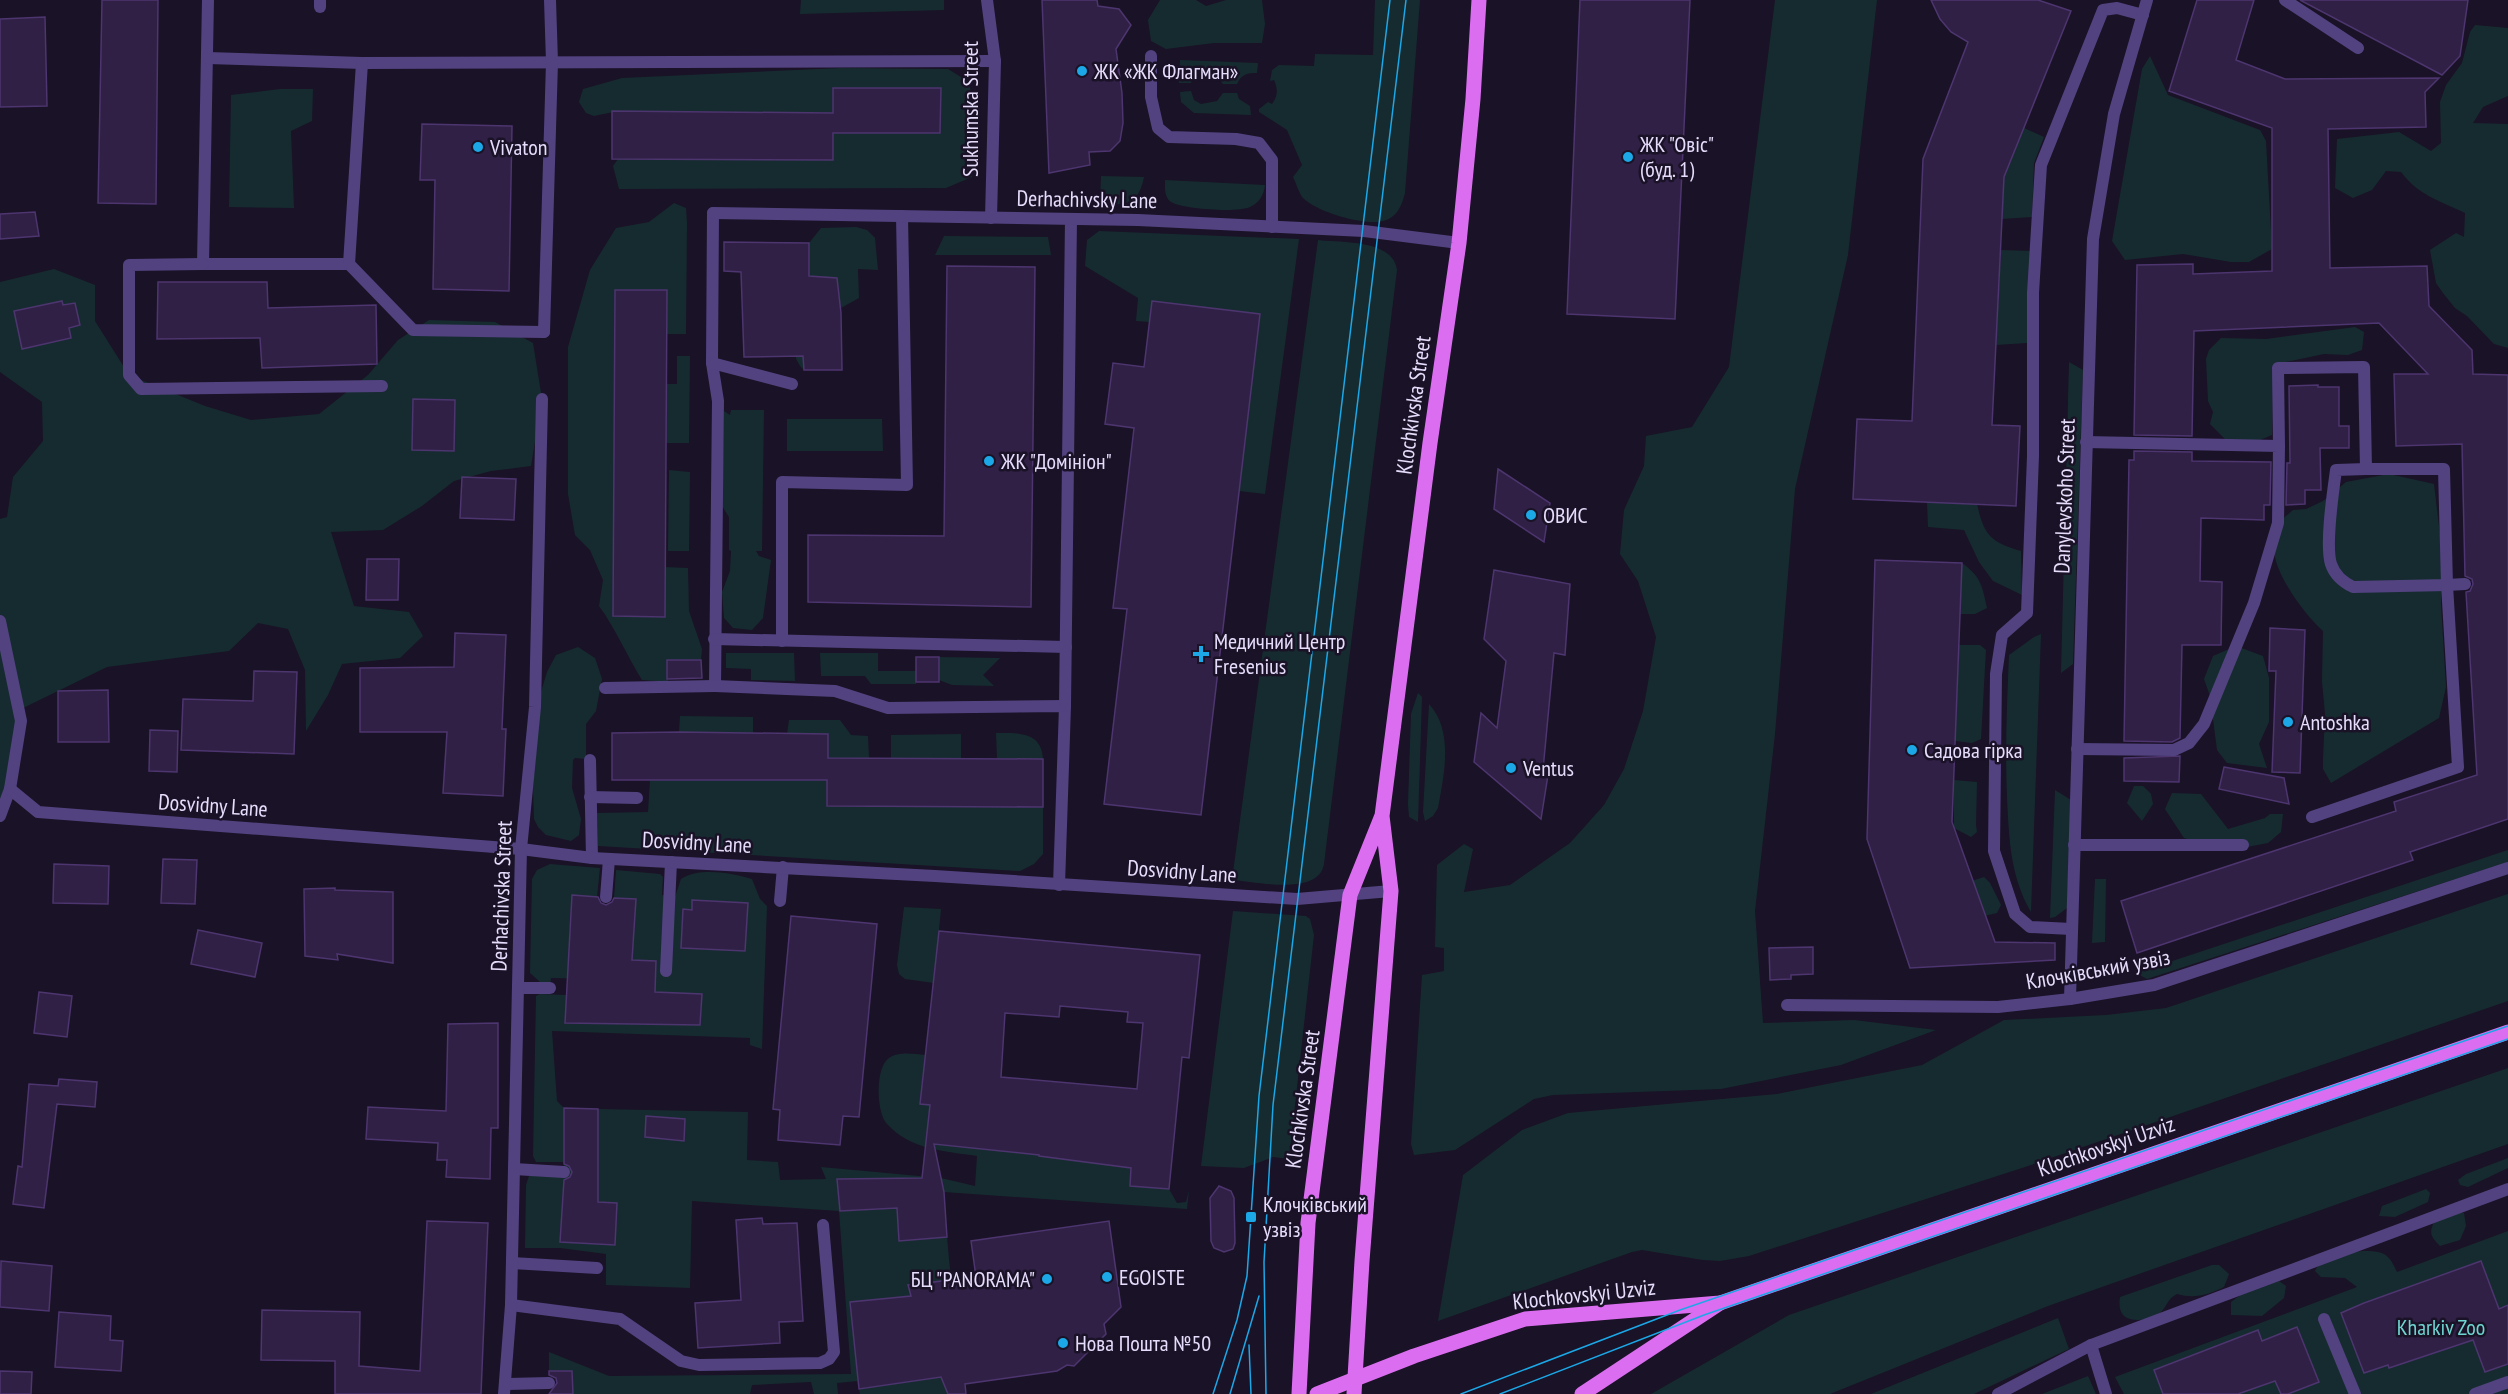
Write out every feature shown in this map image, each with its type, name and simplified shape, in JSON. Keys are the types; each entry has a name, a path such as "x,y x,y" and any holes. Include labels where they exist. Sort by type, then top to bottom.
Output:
{"main road":[{"name":"Klochkivska Street","path":"1354,1387 1391,891 1382,816 1459,243 1473,99 1479,0"},
{"name":"Klochkivska Street","path":"1299,1394 1308,1223 1350,895 1382,816"},
{"name":"Klochkovskyi Uzviz","path":"1317,1394 1354,1387 1414,1356 1525,1319 1720,1303 2508,1032"},
{"name":"Klochkovskyi Uzviz","path":"1582,1394 1720,1303"}],"street":[{"path":"203,264 208,0"},
{"path":"382,386 141,389 129,375 129,265 349,264 413,330 544,332 552,62 550,0"},
{"name":"Sukhumska Street","path":"987,0 995,61 991,218"},
{"name":"Danylevskoho Street","path":"2070,999 2093,238 2114,114 2148,0"},
{"path":"2285,0 2358,48"},
{"path":"2071,929 2030,927 2015,914 1994,851 1996,674 2002,635 2027,613 2033,467 2033,293 2041,165 2103,10 2118,8 2143,15"},
{"path":"1151,56 1151,97 1158,128 1169,137 1236,139 1259,143 1272,160 1272,227"},
{"path":"208,58 362,63 995,61"},
{"path":"349,264 362,63"},
{"name":"Derhachivsky Lane","path":"712,363 712,213 1071,219 1272,227 1364,231 1459,243"},
{"path":"782,641 782,482 908,485 902,216"},
{"path":"1059,885 1065,706 1071,219"},
{"path":"715,686 718,401 712,363 792,384"},
{"path":"2077,749 2174,750 2189,744 2204,724 2254,603 2278,523 2278,368 2364,367 2366,469"},
{"name":"Derhachivska Street","path":"504,1389 511,1305 522,849 535,707 542,399"},
{"path":"2086,442 2279,446"},
{"path":"2312,817 2458,767 2447,585 2444,469 2336,470 2330,525 2331,564 2341,581 2353,587 2447,585 2465,584"},
{"path":"0,621 21,721 10,789 0,816"},
{"path":"714,639 1066,647"},
{"path":"605,688 715,686 835,691 888,708 1065,706"},
{"path":"590,760 592,858"},
{"name":"Dosvidny Lane","path":"10,789 38,812 522,849 592,858 783,867 1297,899 1391,891"},
{"path":"590,797 638,798"},
{"path":"2074,845 2243,845"},
{"path":"606,897 609,859"},
{"path":"666,971 671,862"},
{"path":"780,901 783,867"},
{"name":"Клочківський узвіз","path":"1787,1005 1998,1007 2070,999 2154,985 2508,868"},
{"path":"518,988 550,988"},
{"path":"514,1169 564,1172"},
{"path":"1998,1394 2091,1345 2508,1188"},
{"path":"511,1305 620,1319 681,1361 699,1365 820,1363 829,1359 834,1352 822,1225"},
{"path":"512,1263 597,1268"},
{"path":"2324,1319 2355,1394"},
{"path":"2091,1345 2106,1394"},
{"path":"2475,1394 2508,1382"},
{"path":"504,1389 549,1383"}],"green space":[{"path":"801,0 944,0 944,10 800,14"},
{"path":"1160,0 1196,0 1206,6 1226,0 1262,0 1265,24 1262,43 1214,43 1166,49 1151,41 1148,20"},
{"path":"1375,0 1420,0 1405,193 1392,217 1375,222 1353,220 1329,213 1303,198 1293,177 1302,165 1287,130 1259,112 1259,109 1268,102 1272,104 1275,98 1277,92 1275,83 1274,80 1270,81 1272,70 1279,65 1314,66 1315,54 1373,55"},
{"path":"1775,0 1877,0 1848,255 1795,489 1775,734 1755,911 1763,1023 1854,1020 1936,1030 1841,1065 1721,1089 1553,1095 1534,1099 1455,1150 1414,1155 1411,1144 1422,975 1444,971 1444,948 1435,947 1437,865 1464,844 1473,849 1464,892 1510,885 1570,843 1604,805 1624,769 1643,711 1656,637 1638,581 1620,554 1624,510 1644,466 1646,436 1692,427 1729,367"},
{"path":"2475,25 2508,28 2508,96 2483,107 2473,123 2508,124 2508,348 2494,344 2467,316 2455,308 2436,283 2430,250 2456,233 2464,237 2465,213 2422,192 2401,172 2386,171 2372,190 2353,198 2335,188 2337,139 2399,132 2431,151 2441,143 2440,102 2446,85 2462,63 2470,32"},
{"path":"2150,56 2168,95 2260,130 2266,141 2272,249 2249,262 2231,262 2183,254 2125,260 2112,241 2142,69"},
{"path":"1180,60 1258,63 1257,73 1245,75 1237,84 1223,84 1214,72 1207,70 1193,77 1191,83 1179,83"},
{"path":"841,68 948,69 969,82 980,143 972,177 946,188 619,189 613,166 618,159 833,160 833,133 940,133 940,88 833,88 833,113 618,111 594,116 586,113 579,102 583,89 622,78"},
{"path":"280,89 313,89 312,121 291,131 294,208 229,207 231,95"},
{"path":"1191,91 1194,100 1201,104 1217,101 1223,93 1237,93 1239,99 1250,106 1251,115 1194,113 1181,102 1180,92"},
{"path":"2024,128 2044,137 2034,163 2032,217 2002,219 2004,177"},
{"path":"1101,176 1144,177 1134,199 1124,204 1100,204"},
{"path":"1165,180 1265,185 1260,198 1250,207 1234,210 1210,209 1187,207 1171,202 1166,195"},
{"path":"674,203 686,208 686,334 667,334 667,290 615,290 613,616 665,617 664,567 688,568 689,611 702,649 701,660 667,660 668,682 642,680 599,606 603,580 590,550 575,535 568,494 568,347 590,270 616,228 649,222"},
{"path":"856,227 867,230 875,238 878,270 858,269 859,298 841,308 803,309 804,370 799,364 794,349 794,305 743,306 752,292 839,295 837,278 809,276 809,243 821,228"},
{"path":"1099,231 1299,239 1265,494 1239,491 1150,322 1136,321 1138,298 1085,266 1087,240"},
{"path":"944,236 1048,237 1051,255 935,255"},
{"path":"1318,240 1365,244 1377,248 1393,260 1397,270 1324,864 1320,874 1311,880 1285,885 1232,880"},
{"path":"2001,250 2031,251 2027,343 1996,345"},
{"path":"54,269 95,285 95,321 129,375 205,406 251,420 319,414 368,375 398,340 429,320 495,322 533,343 542,399 531,466 491,471 454,481 422,506 383,530 331,532 354,606 409,612 423,636 400,658 342,664 328,695 306,731 305,670 288,629 258,623 229,651 107,667 15,712 21,721 0,809 0,519 7,517 13,477 43,441 42,402 0,372 0,282"},
{"path":"2355,327 2364,332 2362,350 2348,355 2324,354 2286,362 2273,382 2272,435 2260,440 2226,440 2210,424 2213,412 2208,401 2206,359 2209,350 2221,338 2266,339"},
{"path":"677,356 690,356 689,443 665,443 666,384 677,384"},
{"path":"2069,362 2083,370 2073,664 2061,673"},
{"path":"731,410 764,410 762,551 756,551 759,556 771,560 763,618 752,630 733,628 724,618 722,592 730,571 731,551 729,550 729,517 722,506 724,411 730,415"},
{"path":"787,419 882,419 883,451 787,451"},
{"path":"669,470 690,472 689,551 668,551"},
{"path":"2389,474 2434,484 2442,552 2441,604 2446,687 2439,718 2331,783 2323,769 2325,714 2322,681 2323,631 2300,605 2280,572 2274,548 2275,537 2278,523 2293,510 2306,509 2323,501 2346,482"},
{"path":"1927,502 1977,504 1982,523 1990,536 2002,544 2021,551 2022,595 1993,581 1979,562 1964,530 1928,527"},
{"path":"1962,563 1977,577 1984,593 1987,608 1975,614 1960,614"},
{"path":"2041,634 2031,912 2019,885 2010,842 2006,779 2009,655"},
{"path":"1959,645 1980,645 1986,650 1981,739 1972,743 1955,741"},
{"path":"2236,646 2263,656 2269,678 2269,722 2259,744 2267,768 2227,763 2217,750 2210,696 2204,679 2213,656"},
{"path":"578,647 595,658 602,679 596,711 586,724 586,759 575,758 573,760 572,788 581,819 579,835 571,841 546,835 538,827 534,819 533,788 541,692 547,672 556,655"},
{"path":"726,653 794,653 795,681 751,680 751,669 726,668"},
{"path":"820,653 878,653 878,671 916,671 916,684 871,684 865,676 821,676"},
{"path":"939,657 1000,658 983,675 994,686 952,685 939,680"},
{"path":"1418,693 1422,697 1418,822 1409,817 1408,804 1411,714"},
{"path":"1429,704 1442,727 1445,754 1438,808 1433,816 1425,821 1423,812"},
{"path":"680,716 753,717 753,734 679,732"},
{"path":"789,720 840,720 851,735 868,736 869,758 828,758 828,734 787,734"},
{"path":"996,733 1020,734 1033,738 1042,750 1043,759 997,759"},
{"path":"961,734 961,759 891,759 891,735"},
{"path":"650,780 827,780 827,806 1043,807 1043,854 1034,864 1020,871 598,846 597,813 648,812"},
{"path":"1954,780 1977,782 1977,832 1971,837 1954,828"},
{"path":"2134,786 2143,786 2151,794 2153,804 2142,821 2127,803"},
{"path":"2055,790 2071,800 2067,908 2050,918"},
{"path":"2172,793 2201,794 2228,829 2265,818 2270,814 2283,814 2281,832 2268,843 2226,851 2184,838 2165,809"},
{"path":"2508,850 2508,862 2147,979 2136,973"},
{"path":"550,864 600,868 597,897 572,895 569,939 633,943 636,900 614,898 616,870 660,874 663,877 662,895 675,897 681,879 688,875 706,872 725,873 752,879 760,899 767,906 762,1049 750,1045 750,1038 552,1031 557,1101 564,1108 598,1162 598,1109 748,1112 747,1160 778,1162 780,1180 826,1179 821,1167 941,1178 837,1179 840,1211 897,1208 899,1241 947,1237 951,1280 908,1285 948,1394 860,1394 859,1389 905,1382 893,1298 850,1302 858,1381 837,1383 838,1394 814,1394 811,1382 752,1385 750,1394 573,1394 572,1372 549,1371 549,1352 609,1376 851,1374 839,1211 692,1201 690,1288 606,1285 606,1254 560,1248 525,1248 526,1185 529,1176 564,1172 564,1162 536,1162 533,1156 536,996 540,994 566,995 566,1023 630,1024 631,997 607,979 551,978 550,985 540,982 530,973 532,879 537,870","holes":["692,900 748,903 745,951 681,948 683,909 692,910"]},
{"path":"1984,877 1990,883 2001,905 1997,913 1984,916 1972,881"},
{"path":"2095,879 2106,879 2105,942 2092,943"},
{"path":"2508,894 2508,1001 2022,1168 1749,1256 1720,1261 1642,1250 1632,1252 1438,1321 1463,1175 1522,1130 1568,1113 1777,1094 1922,1065 2004,1020 2106,1015 2166,1008"},
{"path":"904,907 941,909 934,983 905,979 899,974 897,965"},
{"path":"1233,911 1306,916 1310,919 1314,935 1289,1159 1273,1157 1244,1168 1201,1166"},
{"path":"897,1054 925,1055 922,1093 938,1095 929,1112 927,1141 1040,1145 1039,1156 1131,1168 1130,1186 1169,1189 1177,1203 1186,1202 1189,1190 1187,1209 944,1192 941,1178 975,1186 977,1156 940,1151 917,1144 896,1133 887,1124 883,1118 879,1101 879,1080 884,1063"},
{"path":"2508,1068 2508,1144 2048,1306 1830,1394 1651,1394 1789,1315"},
{"path":"2508,1158 2508,1168 2468,1187 2460,1185 2458,1180 2466,1174"},
{"path":"2426,1189 2430,1193 2428,1202 2395,1217 2379,1216 2382,1206"},
{"path":"2453,1213 2464,1213 2466,1226 2460,1240 2440,1246 2432,1236 2432,1227 2436,1218"},
{"name":"Kharkiv Zoo","path":"2508,1231 2508,1394 2124,1394 2115,1377 2357,1287 2345,1278 2321,1277 2315,1271 2326,1260 2336,1256 2368,1251 2377,1252 2389,1258 2397,1272"},
{"path":"2212,1265 2219,1265 2229,1274 2224,1287 2201,1295 2177,1294 2169,1300 2158,1315 2148,1319 2128,1318 2121,1312 2120,1297"},
{"path":"2279,1281 2286,1286 2284,1298 2262,1316 2231,1315 2231,1302 2246,1291"},
{"path":"2058,1318 2069,1349 1974,1394 1871,1394"},
{"path":"2088,1376 2096,1394 2042,1394"}],"building":[{"path":"102,0 158,0 156,204 98,203"},
{"name":"ЖК «ЖК Флагман»","path":"1042,0 1097,0 1098,6 1119,9 1131,25 1116,49 1122,93 1123,123 1120,141 1110,151 1089,152 1090,165 1049,173"},
{"name":"ЖК \"Овіс\" (буд. 1)","path":"1580,0 1690,0 1675,319 1567,314"},
{"path":"1931,0 2038,0 2071,11 2004,177 1992,425 2020,426 2016,506 1853,499 1857,419 1912,421 1923,159 1968,42 1951,32 1940,19"},
{"path":"2197,0 2254,0 2236,60 2285,79 2439,78 2425,92 2426,127 2328,129 2330,268 2427,266 2429,306 2472,350 2473,374 2508,375 2508,819 2410,852 2413,860 2137,953 2121,901 2396,811 2394,802 2477,775 2466,592 2470,591 2473,584 2472,579 2465,576 2462,444 2396,446 2394,374 2428,374 2379,323 2194,331 2192,436 2134,435 2137,265 2193,264 2193,274 2272,271 2272,128 2169,91"},
{"path":"2300,0 2468,0 2460,56 2442,75"},
{"path":"45,17 47,106 0,107 0,19"},
{"path":"833,88 941,88 940,133 833,133 833,160 612,159 612,111 833,113"},
{"path":"422,124 512,126 509,291 433,289 435,180 420,180"},
{"path":"35,212 39,236 0,239 0,214"},
{"path":"724,242 809,243 809,276 837,278 841,313 842,370 804,370 803,356 744,357 741,272 724,271"},
{"name":"ЖК \"Домініон\"","path":"947,266 1035,267 1031,607 808,602 808,535 944,536"},
{"path":"158,282 267,282 268,308 376,305 377,364 262,368 260,338 157,339"},
{"path":"615,290 667,290 665,617 613,616"},
{"path":"62,301 63,305 75,303 80,325 69,328 71,338 22,349 14,311"},
{"path":"1152,301 1260,314 1201,815 1104,804 1127,609 1113,608 1134,428 1105,424 1113,363 1144,367"},
{"path":"2318,385 2318,387 2339,387 2339,426 2349,426 2349,448 2320,448 2321,490 2305,490 2305,504 2286,505 2287,463 2290,463 2289,386"},
{"path":"413,399 455,400 454,451 412,450"},
{"path":"2134,451 2192,452 2192,461 2271,462 2270,505 2264,505 2264,520 2201,518 2200,581 2222,582 2221,645 2182,645 2180,738 2172,742 2124,741 2129,460 2134,460"},
{"path":"1498,469 1550,503 1544,542 1494,509"},
{"path":"462,477 516,479 514,520 460,518"},
{"path":"367,559 399,559 398,600 366,600"},
{"name":"Садова гірка","path":"1875,560 1962,563 1952,822 1995,942 2055,943 2055,960 1910,968 1867,839"},
{"path":"1494,570 1570,584 1565,655 1554,653 1543,770 1548,775 1541,819 1474,762 1481,713 1497,728 1506,661 1484,639"},
{"name":"Antoshka","path":"2270,628 2305,630 2300,773 2272,772 2276,671 2269,671"},
{"path":"455,633 506,635 502,729 506,729 503,796 443,793 447,732 360,732 360,668 454,667"},
{"path":"916,657 939,657 939,682 916,682"},
{"path":"667,660 701,660 702,678 667,679"},
{"path":"254,671 297,672 294,754 181,750 183,699 253,701"},
{"path":"108,690 109,742 58,742 58,691"},
{"path":"150,730 178,731 177,772 149,771"},
{"path":"612,733 828,734 828,758 1043,759 1043,807 827,806 827,780 612,780"},
{"path":"2180,756 2179,782 2124,781 2124,758"},
{"path":"2224,767 2284,778 2289,804 2219,789"},
{"path":"163,859 197,860 195,904 161,903"},
{"path":"54,864 109,866 108,904 53,903"},
{"path":"335,888 335,890 393,892 393,963 337,954 338,960 305,956 304,889"},
{"path":"572,895 598,897 601,903 606,905 614,898 636,899 632,960 656,961 655,992 702,994 700,1025 565,1023"},
{"path":"692,900 748,903 745,951 681,948 683,909 692,910"},
{"path":"791,916 877,924 859,1117 843,1116 840,1145 778,1140 780,1110 773,1109"},
{"path":"198,930 262,943 255,977 191,964"},
{"path":"939,931 1200,955 1189,1058 1182,1057 1169,1189 1130,1186 1131,1168 934,1144 944,1192 947,1237 899,1241 897,1208 840,1211 837,1179 922,1178 930,1105 920,1104","holes":["1060,1006 1128,1012 1127,1022 1143,1023 1137,1089 1001,1077 1005,1013 1059,1017"]},
{"path":"1813,947 1813,974 1791,975 1791,979 1770,980 1769,948"},
{"path":"39,992 72,996 67,1037 34,1033"},
{"path":"498,1023 498,1128 491,1128 490,1179 446,1177 447,1160 437,1160 438,1143 366,1139 368,1107 446,1111 448,1024"},
{"path":"59,1079 97,1082 95,1107 57,1104 44,1208 13,1204 18,1166 22,1167 29,1084 58,1086"},
{"path":"564,1108 598,1109 598,1202 617,1203 615,1245 560,1242 564,1180 570,1177 572,1172 569,1166 564,1164"},
{"path":"646,1116 685,1119 684,1141 645,1137"},
{"path":"1219,1186 1231,1191 1234,1198 1235,1243 1233,1249 1224,1252 1214,1248 1211,1241 1210,1198"},
{"path":"762,1218 763,1224 797,1223 803,1321 779,1322 780,1343 698,1348 695,1303 741,1300 736,1220"},
{"path":"427,1221 488,1223 481,1394 335,1394 335,1361 261,1360 262,1310 360,1312 359,1366 420,1371"},
{"path":"1109,1221 1121,1307 1104,1324 1106,1334 1074,1366 1067,1365 1057,1371 965,1384 966,1394 948,1394 941,1377 859,1389 850,1302 911,1296 908,1285 976,1277 971,1241"},
{"path":"1,1261 52,1266 49,1311 0,1307"},
{"path":"2481,1261 2499,1309 2508,1305 2508,1364 2485,1372 2473,1340 2389,1368 2388,1365 2364,1373 2341,1313"},
{"path":"59,1312 111,1316 110,1340 123,1341 121,1371 55,1367"},
{"path":"2297,1327 2319,1382 2288,1394 2281,1394 2275,1381 2238,1394 2163,1394 2154,1370 2258,1330 2262,1341"},
{"path":"0,1371 32,1372 31,1394 0,1394"},
{"path":"549,1371 572,1371 573,1394 549,1394 557,1383 556,1378 549,1375"}],"tram line":[{"path":"1213,1394 1237,1320 1247,1276 1259,1096 1390,0"},
{"path":"1266,1394 1264,1262 1273,1105 1406,0"},
{"path":"1461,1394 1680,1310 2508,1026"},
{"path":"1500,1394 1704,1315 2508,1039"},
{"path":"1230,1394 1259,1296"},
{"path":"1249,1345 1251,1394"}],"place":[{"name":"ЖК «ЖК Флагман»","path":"1082,71"},
{"name":"Vivaton","path":"478,147"},
{"name":"ЖК \"Овіс\" (буд. 1)","path":"1628,157"},
{"name":"ЖК \"Домініон\"","path":"989,461"},
{"name":"ОВИС","path":"1531,515"},
{"name":"Медичний Центр Fresenius","path":"1201,654"},
{"name":"Antoshka","path":"2288,722"},
{"name":"Садова гірка","path":"1912,750"},
{"name":"Ventus","path":"1511,768"},
{"name":"Клочківський узвіз","path":"1251,1217"},
{"name":"EGOISTE","path":"1107,1277"},
{"name":"БЦ \"PANORAMA\"","path":"1047,1279"},
{"name":"Нова Пошта №50","path":"1063,1343"}]}
